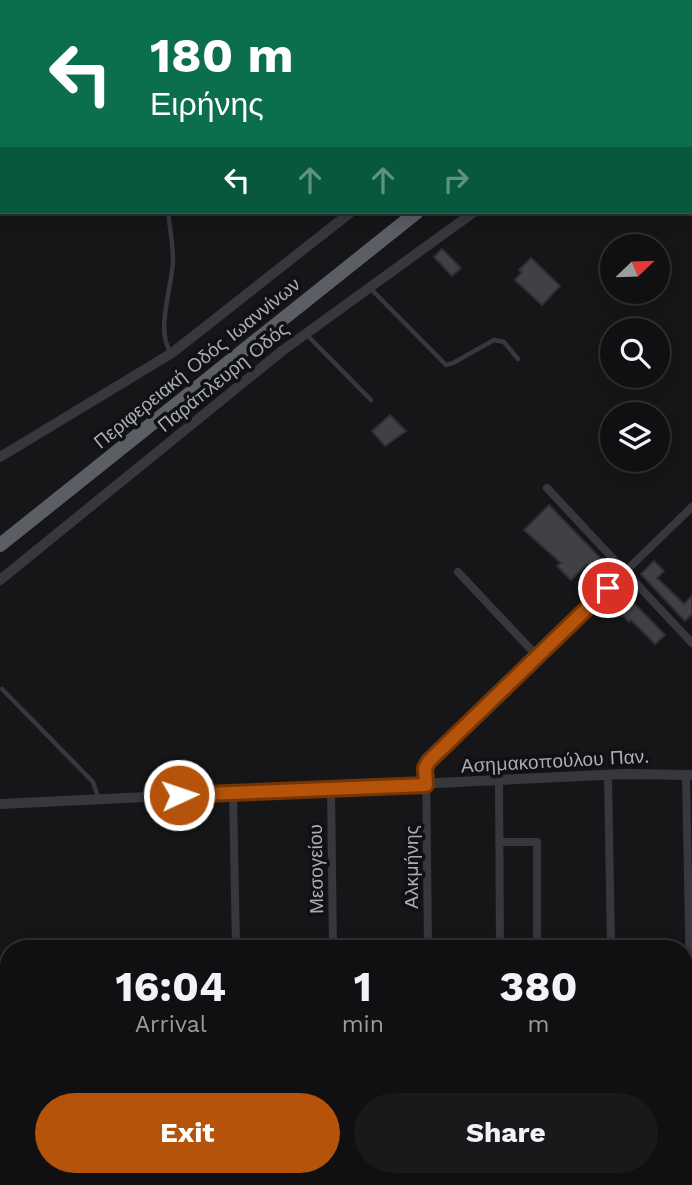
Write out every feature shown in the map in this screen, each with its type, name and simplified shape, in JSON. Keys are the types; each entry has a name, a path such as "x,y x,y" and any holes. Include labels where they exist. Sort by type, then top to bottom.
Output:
{"highway":[{"name":"Περιφερειακή Οδός Ιωαννίνων","path":"0,545 414,214"}],"street":[{"path":"0,457 172,354 348,214"},
{"name":"Παράπλευρη Οδός","path":"0,580 306,333 471,214"},
{"path":"547,488 692,643"},
{"name":"Αλκμήνης","path":"428,940 425,768 429,761 692,507"},
{"path":"457,572 537,656"},
{"path":"608,775 611,940"},
{"name":"Ασημακοπούλου Παν.","path":"0,804 608,775 689,775"},
{"path":"689,775 689,940"},
{"path":"499,781 500,940"},
{"name":"Μεσογείου","path":"331,788 333,940"},
{"path":"233,793 236,940"},
{"path":"500,842 537,842 537,940"}],"lane":[{"path":"168,214 173,261 164,333 172,354"},
{"path":"369,286 446,365 494,340 504,341 519,359"},
{"path":"306,333 371,400"},
{"path":"2,688 93,782 98,798"}],"building":[{"path":"442,249 461,268 452,276 434,257"},
{"path":"531,258 560,286 542,305 515,280 522,272 519,270"},
{"path":"390,415 406,431 385,446 372,431"},
{"path":"549,505 604,562 594,571 587,564 571,580 557,566 561,563 524,530"},
{"path":"654,561 664,571 657,578 684,604 692,596 692,614 685,621 641,574"},
{"path":"628,597 665,635 655,644 616,609"}],"route":[{"path":"179,795 426,785 426,764 608,588"}]}
